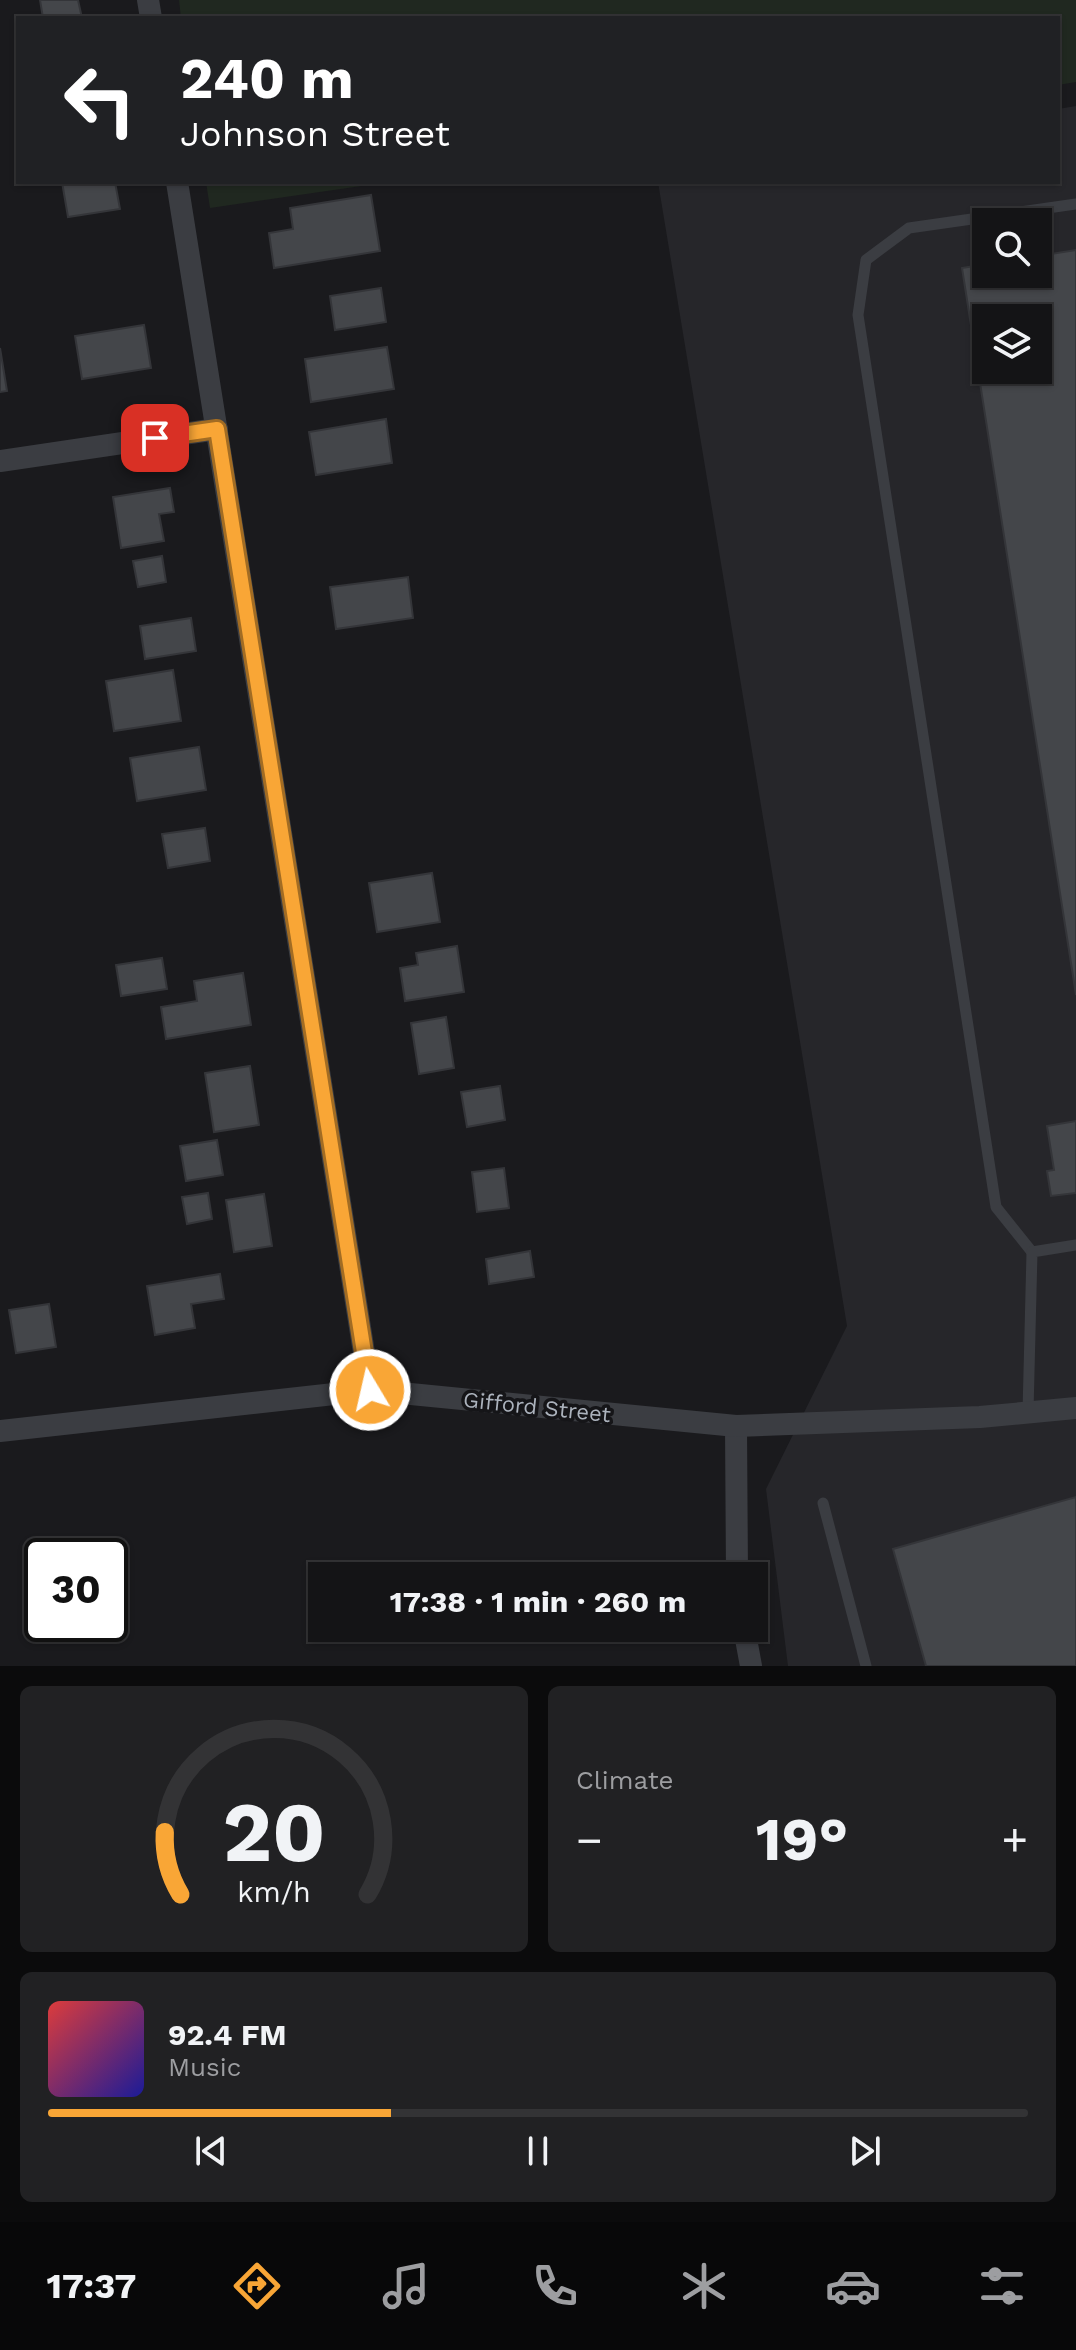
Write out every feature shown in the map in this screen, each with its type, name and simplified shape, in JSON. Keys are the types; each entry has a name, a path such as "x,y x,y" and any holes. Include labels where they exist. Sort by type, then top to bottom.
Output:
{"street":[{"path":"177,184 370,1390"},
{"path":"0,461 217,429"},
{"name":"Gifford Street","path":"0,1431 370,1390 736,1426 1076,1408"},
{"path":"736,1426 737,1562"},
{"path":"747,1642 751,1666"}],"lane":[{"path":"1028,1412 1032,1252 996,1207 858,315 866,260 909,228 1076,204"},
{"path":"1032,1252 1076,1245"},
{"path":"823,1503 866,1666"}],"shaded area":[{"path":"179,0 1076,0 1076,82 1060,85 1060,16 181,16"},
{"path":"1076,106 1076,1666 788,1666 766,1489 847,1326 658,184 1060,184 1060,109"},
{"path":"206,184 375,184 210,208"}],"building":[{"path":"40,0 78,0 82,16 43,16"},
{"path":"62,184 115,184 120,209 68,217"},
{"path":"371,195 380,251 274,268 269,233 293,229 290,208"},
{"path":"1076,250 1076,995 980,384 1052,384 1052,304 972,304 972,332 962,268 972,266 972,288 1052,288 1052,254"},
{"path":"381,288 386,322 335,330 330,296"},
{"path":"144,325 151,368 82,379 75,336"},
{"path":"387,347 394,389 311,402 305,359"},
{"path":"0,348 7,391 0,392"},
{"path":"386,419 392,463 316,475 309,432"},
{"path":"170,488 174,512 159,514 164,541 121,548 113,497"},
{"path":"162,556 166,582 138,587 133,561"},
{"path":"408,577 413,618 336,629 330,587"},
{"path":"191,618 196,651 145,659 140,626"},
{"path":"173,670 181,721 114,731 106,681"},
{"path":"199,747 206,790 137,801 130,758"},
{"path":"205,828 210,861 168,868 162,834"},
{"path":"432,873 440,922 377,932 369,883"},
{"path":"457,946 464,992 405,1001 400,968 418,965 416,953"},
{"path":"162,958 167,989 121,996 116,965"},
{"path":"243,973 251,1025 166,1039 161,1007 197,1001 194,981"},
{"path":"446,1017 454,1068 419,1074 411,1023"},
{"path":"250,1066 259,1125 214,1132 205,1073"},
{"path":"500,1086 505,1120 467,1127 461,1092"},
{"path":"1076,1121 1076,1193 1051,1196 1047,1171 1054,1170 1047,1126"},
{"path":"217,1140 223,1175 186,1181 180,1146"},
{"path":"504,1168 509,1208 477,1212 472,1172"},
{"path":"208,1193 212,1219 187,1224 182,1197"},
{"path":"264,1194 272,1246 234,1252 226,1200"},
{"path":"530,1251 534,1277 489,1284 486,1259"},
{"path":"220,1274 224,1299 191,1304 195,1328 155,1335 147,1286"},
{"path":"49,1304 56,1347 16,1353 9,1310"},
{"path":"1076,1497 1076,1666 926,1666 893,1549"}],"route":[{"path":"155,438 217,429 370,1390"}]}
